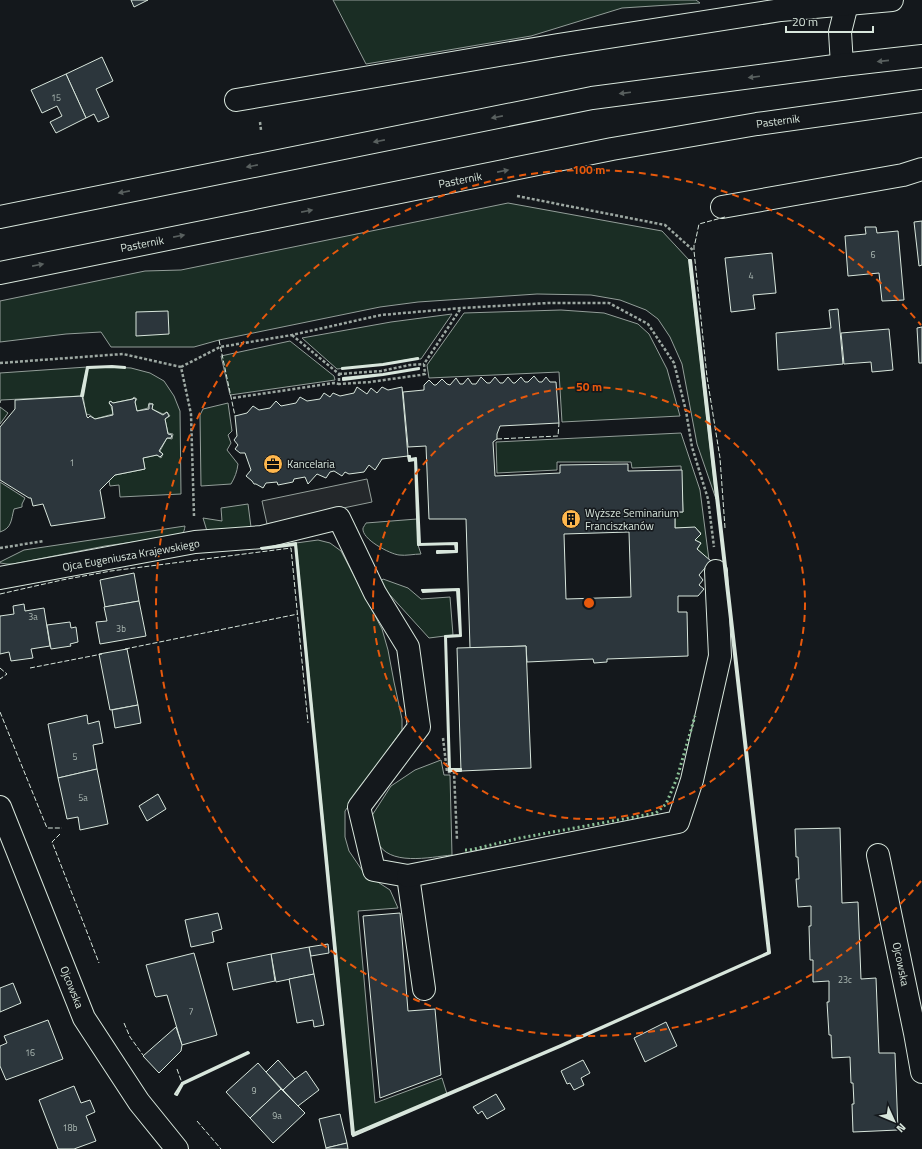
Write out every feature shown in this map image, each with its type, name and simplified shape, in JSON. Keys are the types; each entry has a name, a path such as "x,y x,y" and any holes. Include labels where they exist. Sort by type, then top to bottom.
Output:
{"main road":[{"path":"236,100 558,45 781,10 892,0"},
{"path":"842,65 840,32 847,4"},
{"path":"0,217 592,98 922,56"},
{"name":"Pasternik","path":"0,273 612,149 757,124 922,101"},
{"path":"722,207 903,175 922,169"},
{"name":"Ojca Eugeniusza Krajewskiego","path":"0,578 195,542 262,537 339,518 374,593 408,647 419,727"},
{"path":"419,727 359,807 374,870 408,876 678,822 692,780 720,656 716,571"},
{"name":"Ojcowska","path":"0,807 84,1018 139,1102 177,1149"},
{"name":"Ojcowska","path":"878,855 916,1033 922,1072"},
{"path":"408,876 424,989"}],"path":[{"path":"513,196 665,225 694,251"},
{"path":"0,362 123,354 181,367 220,347 292,335 381,315 548,303 609,303 648,324 674,363 686,411 692,446 708,499 716,571"},
{"path":"233,398 334,383 370,382 425,374 424,364 462,308"},
{"path":"292,335 339,374 381,371 410,365 424,364"},
{"path":"181,367 191,414 194,516"},
{"path":"339,374 339,384"},
{"path":"419,727 442,732 447,772 454,772 458,866"}],"green space":[{"path":"333,0 696,0 700,3 622,8 531,36 366,64"},
{"path":"508,203 662,231 689,260 716,499 697,444 682,364 670,337 658,319 646,310 620,300 591,295 537,294 418,302 380,307 219,340 194,347 111,347 101,332 66,334 0,342 0,301 145,271 181,270"},
{"path":"561,310 604,313 638,324 649,334 667,369 680,416 562,422 559,372 429,378 427,365 464,313"},
{"path":"452,314 421,359 417,358 383,364 337,369 302,338 391,322"},
{"path":"290,341 334,376 335,380 230,395 221,356"},
{"path":"87,367 81,396 1,400 0,403 0,373"},
{"path":"88,368 131,368 150,373 164,381 174,396 180,411 181,494 120,497 119,485 110,486 109,481 115,475 145,469 143,458 157,455 161,458 163,454 160,451 167,438 172,439 173,434 168,433 165,419 170,416 167,412 163,414 152,409 153,404 149,403 148,408 137,411 135,402 137,399 134,397 132,399 113,403 111,401 109,403 113,414 95,419 86,414 83,396"},
{"path":"228,403 232,431 228,435 231,443 227,450 238,464 235,477 231,484 201,486 200,415 203,409"},
{"path":"0,407 8,413 0,424"},
{"path":"681,433 700,490 709,560 697,549 701,543 695,540 701,533 695,528 675,528 675,512 683,512 681,466 632,468 631,462 557,462 557,470 497,473 496,442"},
{"path":"0,482 25,498 22,507 14,509 9,526 0,532"},
{"path":"248,504 251,527 207,531 203,518 222,521 221,508"},
{"path":"417,519 418,545 421,554 399,555 383,549 367,537 363,528 366,523"},
{"path":"185,526 183,533 176,536 105,546 13,564 0,563 24,550"},
{"path":"318,540 330,543 341,551 382,629 388,650 402,719 402,730 345,811 345,837 349,851 364,873 390,890 398,908 358,911 375,1103 442,1078 447,1094 354,1134 296,543"},
{"path":"383,579 408,588 421,599 450,597 453,635 429,638 379,583"},
{"path":"441,760 444,775 450,775 452,855 410,858 390,854 382,849 377,841 371,817 391,786 415,770"}],"shaded area":[{"path":"367,479 372,502 267,524 262,501"}],"building":[{"path":"131,0 148,0 134,7"},
{"path":"102,57 113,81 96,89 109,117 98,122 94,114 86,118 66,74"},
{"path":"66,74 86,118 56,133 50,122 62,116 57,106 42,113 31,90"},
{"path":"922,221 922,265 919,266 914,222"},
{"path":"865,227 876,227 877,233 898,231 904,300 882,301 879,273 848,276 845,236 866,234"},
{"path":"772,253 776,293 753,295 755,309 731,312 725,258"},
{"path":"838,309 843,364 778,370 776,333 831,328 829,310"},
{"path":"168,311 169,334 136,336 136,312"},
{"path":"922,327 922,363 919,363 917,328"},
{"path":"889,329 893,370 872,372 871,362 844,364 841,333"},
{"name":"Wyższe Seminarium Franciszkanów","path":"534,376 539,382 542,382 546,377 550,382 556,382 559,423 500,426 497,439 493,442 495,476 560,473 560,465 628,464 628,471 682,470 683,512 675,512 675,528 695,527 701,534 695,540 701,543 697,549 711,561 699,575 703,580 699,585 704,589 698,596 678,596 678,612 687,612 688,656 607,659 607,662 594,663 593,659 527,662 526,646 470,648 466,519 429,519 426,446 408,447 403,392 424,390 424,385 429,380 434,385 442,379 450,385 456,378 460,384 463,384 468,378 472,384 476,384 481,377 487,383 490,383 495,377 500,383 503,383 508,377 513,383 521,377 525,382 528,382","holes":["629,532 631,597 566,599 564,534"]},
{"path":"357,387 367,394 371,388 377,393 382,387 388,390 402,387 408,456 382,459 375,470 369,465 364,472 349,474 345,472 342,476 334,471 330,472 326,478 317,474 308,484 305,477 294,479 293,482 278,485 277,482 266,483 263,488 254,484 246,476 251,470 245,453 240,453 235,449 238,445 234,440 237,436 235,416 247,413 253,406 259,410 270,408 276,401 281,406 296,403 300,397 307,401 320,399 324,393 330,397 333,393 340,396 354,393"},
{"path":"82,396 87,417 88,418 90,416 95,419 113,415 112,406 109,403 110,401 113,403 134,398 136,399 135,402 137,411 149,409 149,404 153,404 152,409 163,415 167,412 169,416 165,419 168,434 172,435 171,438 167,438 159,451 163,454 160,457 157,455 143,458 145,469 115,475 100,490 105,518 51,526 43,504 33,506 31,498 0,480 0,427 15,409 15,400"},
{"path":"134,573 139,601 105,607 100,580"},
{"path":"139,601 146,636 100,644 96,622 107,621 104,607"},
{"path":"24,604 25,611 44,608 50,646 31,649 33,658 11,661 9,652 0,654 0,616 14,614 13,606"},
{"path":"70,622 71,628 76,627 78,642 70,644 71,646 51,649 47,625"},
{"path":"526,646 531,768 461,771 457,648"},
{"path":"127,649 138,705 110,710 99,654"},
{"path":"138,705 141,723 115,728 112,710"},
{"path":"87,715 88,724 99,721 103,743 93,745 97,769 58,778 48,724"},
{"path":"97,769 108,824 80,830 78,817 67,819 58,778"},
{"path":"158,794 166,809 147,821 139,806"},
{"path":"840,828 842,903 858,902 861,979 876,978 879,1053 895,1053 898,1130 853,1132 852,1104 854,1104 853,1083 851,1083 850,1057 832,1058 827,1002 829,1002 829,981 813,982 813,960 810,960 809,926 811,926 811,906 798,907 796,879 799,879 798,857 796,857 795,829"},
{"path":"218,913 222,929 212,932 214,942 191,947 185,920"},
{"path":"400,913 408,1011 435,1009 441,1075 380,1098 363,916"},
{"path":"328,944 329,953 311,956 309,947"},
{"path":"309,947 314,974 276,982 271,954"},
{"path":"194,953 217,1035 182,1045 167,995 155,996 146,965"},
{"path":"271,954 275,981 233,990 227,963"},
{"path":"314,974 324,1025 314,1027 313,1020 297,1023 289,979"},
{"path":"13,983 21,1003 0,1012 0,988"},
{"path":"48,1020 63,1059 6,1080 0,1066 0,1046 7,1043 4,1036"},
{"path":"666,1022 677,1046 645,1062 634,1038"},
{"path":"176,1027 182,1045 181,1051 159,1073 143,1056"},
{"path":"278,1060 295,1079 283,1090 266,1072"},
{"path":"583,1060 590,1073 581,1078 584,1085 574,1090 570,1083 567,1084 561,1071"},
{"path":"258,1063 281,1089 250,1118 226,1092"},
{"path":"306,1071 319,1090 298,1106 283,1090"},
{"path":"74,1086 81,1103 90,1100 95,1112 86,1116 96,1141 74,1149 58,1149 39,1100"},
{"path":"281,1089 305,1113 273,1143 250,1118"},
{"path":"496,1094 505,1109 487,1119 482,1111 478,1114 473,1107"},
{"path":"340,1114 347,1143 326,1148 319,1119"},
{"path":"347,1143 348,1149 326,1149 326,1148"}],"hedge":[{"path":"465,850 520,838 656,813 666,804 677,778 695,716"}],"fence":[{"path":"725,217 699,224 694,244 694,251 707,377 720,458 725,528"},
{"path":"219,340 235,416"},
{"path":"497,439 558,436 559,423"},
{"path":"0,594 111,571 291,548 308,723"},
{"path":"125,649 298,614"},
{"path":"30,668 102,654"},
{"path":"0,668 7,674 0,679"},
{"path":"0,712 47,828 62,828"},
{"path":"60,834 52,842 99,963"},
{"path":"124,1023 130,1037 143,1055"},
{"path":"177,1069 182,1083"},
{"path":"197,1121 221,1149"}],"wall":[{"path":"689,260 691,260 770,952 768,952 689,260"},
{"path":"418,358 383,365 342,369 342,368 383,364 418,358"},
{"path":"112,366 125,368 88,368 83,396 81,396 87,367 112,366"},
{"path":"419,368 383,375 343,380 343,378 383,374 419,368"},
{"path":"408,456 410,456 410,459 416,458 420,544 457,543 457,552 437,553 437,551 456,551 455,544 418,545 415,460 409,461 408,456"},
{"path":"296,543 354,1134 352,1134 295,545 261,548 296,543"},
{"path":"459,589 461,636 446,637 450,769 461,769 461,771 449,771 445,636 460,635 457,590 423,592 422,590 459,589"},
{"path":"769,952 770,953 562,1046 353,1136 352,1134 561,1045 769,952"},
{"path":"248,1052 249,1053 183,1084 177,1095 175,1094 182,1083 248,1052"}],"place":[{"name":"Kancelaria","path":"273,464"},
{"name":"Wyższe Seminarium Franciszkanów","path":"571,519"}]}
